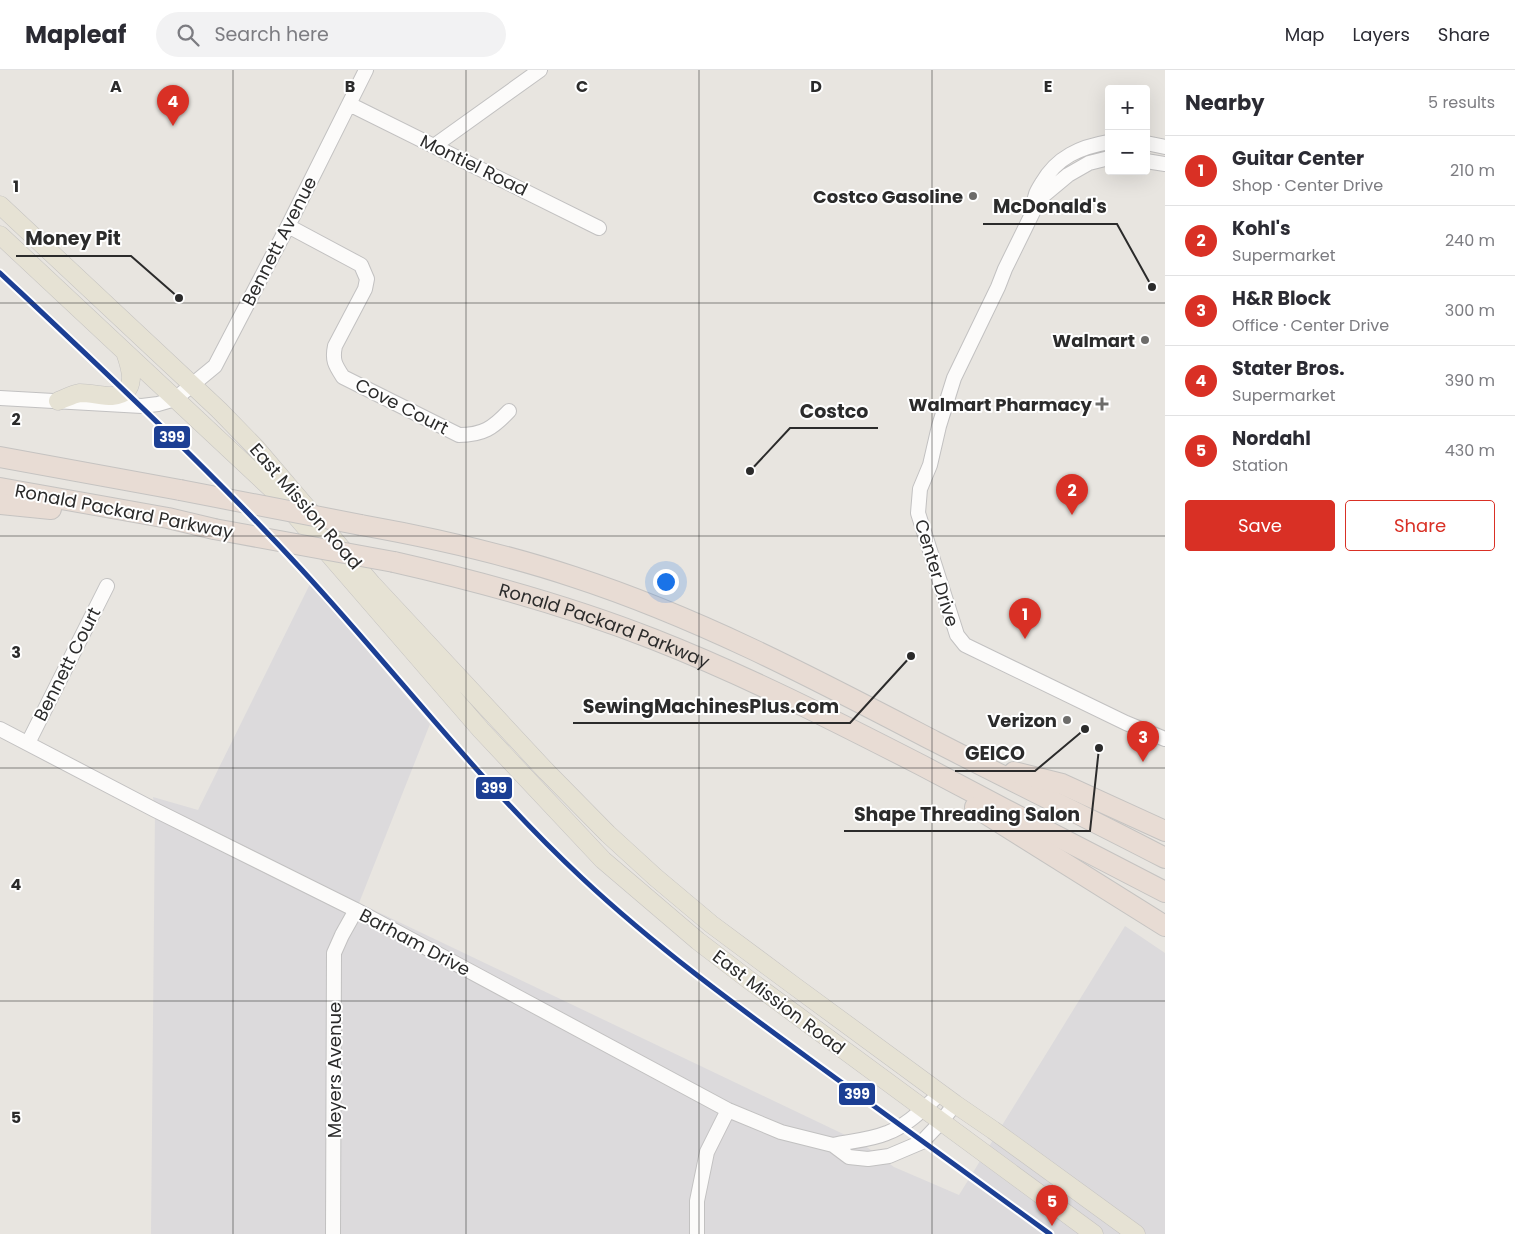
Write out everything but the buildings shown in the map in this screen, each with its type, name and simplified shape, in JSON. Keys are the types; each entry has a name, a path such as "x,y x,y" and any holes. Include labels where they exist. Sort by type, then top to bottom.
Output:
{"highway":[{"name":"Ronald Packard Parkway","path":"0,457 423,536 576,577 654,606 749,646 1165,858"},
{"name":"Ronald Packard Parkway","path":"0,488 168,518 214,529 394,562 462,577 560,605 654,639 804,705 1165,892"},
{"path":"0,504 168,518"},
{"path":"911,760 973,806 1165,926"},
{"path":"978,763 1062,784 1165,832"}],"main road":[{"name":"East Mission Road","path":"0,204 256,448 372,584 546,770 655,877 711,924 1136,1234"},
{"name":"East Mission Road","path":"0,235 275,492 481,730 603,860 698,942 1094,1234"},
{"path":"58,401 78,393 111,396 122,394 130,386 132,379 125,352"},
{"path":"566,822 588,826 597,822"}],"street":[{"name":"Bennett Avenue","path":"175,399 215,366 366,70"},
{"path":"434,146 540,70"},
{"name":"Montiel Road","path":"349,104 599,228"},
{"name":"Center Drive","path":"1034,210 1034,195 1049,171 1057,163 1076,151 1105,143"},
{"path":"1150,144 1165,147"},
{"name":"Center Drive","path":"1105,159 1089,163 1068,175 1044,196 1034,210 954,378 939,426 930,466 920,489 918,513 957,635 965,645 1126,723 1165,739"},
{"path":"1150,162 1165,164"},
{"name":"Cove Court","path":"288,226 361,265 367,279 365,289 335,346 333,356 335,366 343,377 458,435 473,435 484,431 498,422 509,410"},
{"path":"0,398 142,406 175,399"},
{"name":"Bennett Court","path":"28,743 107,586"},
{"name":"Barham Drive","path":"0,729 155,810 356,910 728,1110 781,1132 833,1145 849,1156 868,1159 889,1156 922,1142 941,1122 948,1098"},
{"name":"Meyers Avenue","path":"333,1234 334,953 356,910"},
{"name":"Barham Drive","path":"833,1145 889,1133 922,1109 948,1098"},
{"path":"697,1234 697,1201 707,1152 728,1110"}],"shaded area":[{"path":"310,584 430,724 359,903 860,1142 894,1167 959,1195 1125,926 1165,953 1165,1234 151,1234 155,810 153,797 198,810"}],"transit line":[{"name":"399","path":"0,273 154,419 266,531 508,804 612,906 708,984 1050,1234"}],"place":[{"name":"Stater Bros.","path":"173,126"},
{"name":"Costco Gasoline","path":"973,196"},
{"name":"McDonald's","path":"1152,287"},
{"name":"Money Pit","path":"179,298"},
{"name":"Walmart","path":"1145,340"},
{"name":"Walmart Pharmacy","path":"1102,404"},
{"name":"Costco","path":"750,471"},
{"name":"Kohl's","path":"1072,515"},
{"name":"Guitar Center","path":"1025,639"},
{"name":"SewingMachinesPlus.com","path":"911,656"},
{"name":"Verizon","path":"1067,720"},
{"name":"GEICO","path":"1085,729"},
{"name":"Shape Threading Salon","path":"1099,748"},
{"name":"H&R Block","path":"1143,762"},
{"name":"Nordahl","path":"1052,1226"}]}
